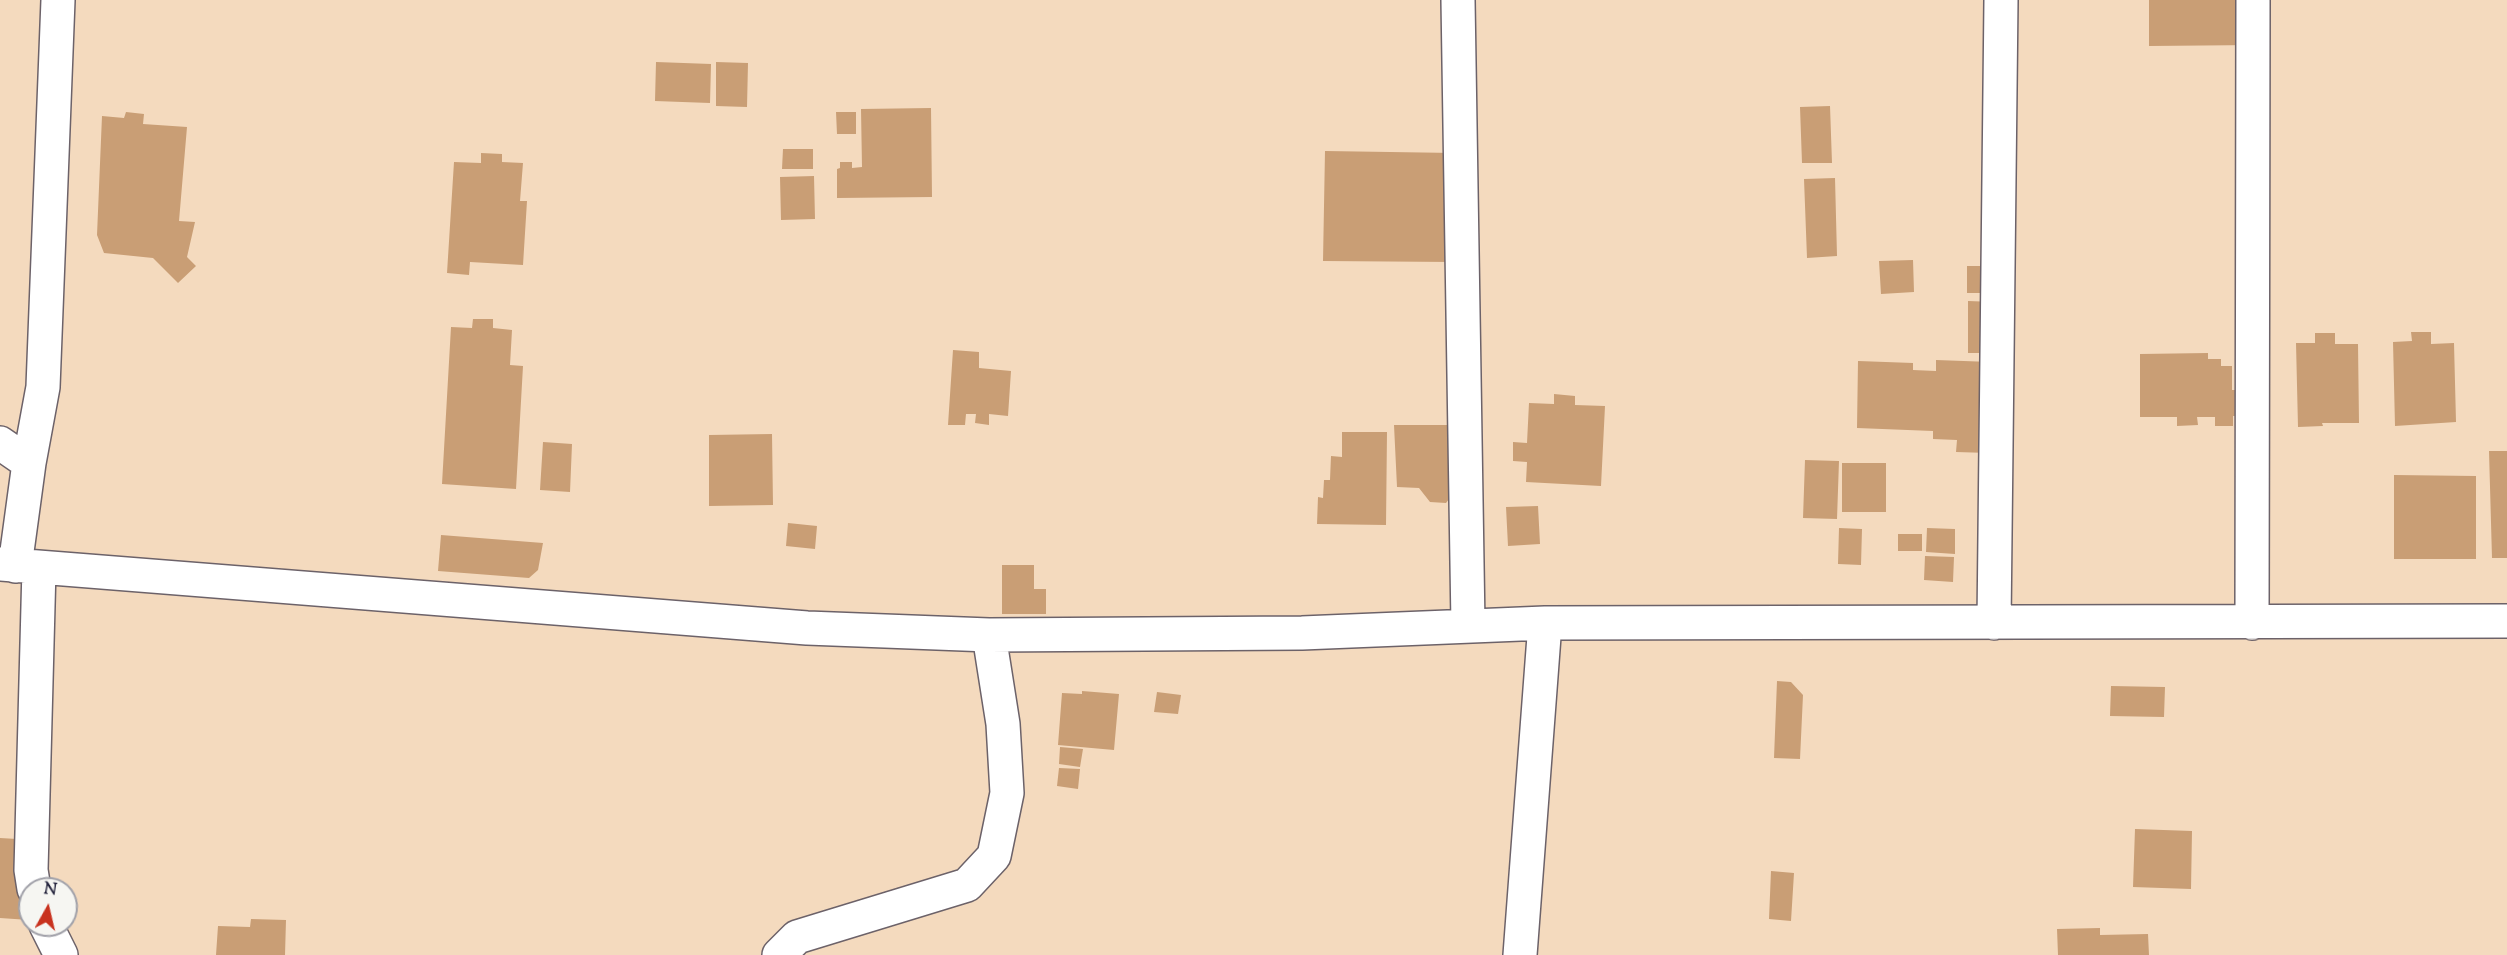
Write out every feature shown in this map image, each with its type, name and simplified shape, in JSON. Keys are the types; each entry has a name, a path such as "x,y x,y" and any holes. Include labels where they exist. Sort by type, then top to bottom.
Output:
{"street":[{"path":"32,877 18,566 29,463 43,387 58,0"},
{"path":"1458,0 1468,624"},
{"path":"1994,623 2001,0"},
{"path":"2252,622 2253,0"},
{"path":"0,443 29,463"},
{"path":"18,566 807,628 989,635 1302,633 1468,624 1545,623 2507,621"},
{"path":"1520,955 1545,623"},
{"path":"780,955 797,937 967,885 994,856 1007,793 1003,724 989,635"},
{"path":"52,937 61,955"}],"building":[{"path":"2149,0 2256,0 2256,45 2149,46"},
{"path":"656,62 711,64 710,103 655,101"},
{"path":"716,62 748,63 747,107 716,106"},
{"path":"1830,106 1832,163 1802,163 1800,107"},
{"path":"931,108 932,197 837,198 837,169 840,168 840,162 852,162 852,168 862,167 861,109"},
{"path":"126,112 144,114 143,124 187,127 179,221 195,222 187,257 196,266 178,283 153,258 104,253 97,235 102,116 124,118"},
{"path":"836,112 856,112 856,134 837,134"},
{"path":"783,149 813,149 813,169 782,169"},
{"path":"1325,151 1455,153 1453,262 1323,261"},
{"path":"481,153 502,154 502,162 523,163 520,201 527,201 523,265 470,262 469,275 447,273 454,162 481,163"},
{"path":"814,176 815,219 781,220 780,177"},
{"path":"1835,178 1837,256 1807,258 1804,179"},
{"path":"1913,260 1914,292 1881,294 1879,261"},
{"path":"1967,266 1989,266 1990,293 1967,293"},
{"path":"1968,301 1995,302 1995,353 1968,353"},
{"path":"473,319 493,319 493,328 512,330 510,365 523,366 516,489 442,484 451,327 472,328"},
{"path":"2411,332 2431,332 2431,344 2454,343 2456,422 2395,426 2393,342 2412,341"},
{"path":"2315,333 2335,333 2335,344 2358,344 2359,423 2322,423 2323,426 2298,427 2296,343 2315,343"},
{"path":"953,350 979,352 979,368 1011,371 1008,416 989,414 989,425 975,423 976,414 966,414 965,425 948,425"},
{"path":"2208,353 2208,359 2221,359 2221,366 2232,366 2232,390 2248,390 2248,416 2233,416 2233,426 2215,426 2215,417 2197,417 2198,425 2177,426 2177,417 2140,417 2140,354"},
{"path":"1936,360 1991,362 1989,453 1956,452 1957,440 1933,439 1933,431 1857,428 1858,361 1913,363 1913,370 1936,371"},
{"path":"1554,394 1575,396 1575,405 1605,406 1601,486 1526,482 1527,462 1513,461 1513,442 1527,443 1529,403 1554,404"},
{"path":"1394,425 1456,425 1455,491 1446,503 1430,502 1419,488 1397,487"},
{"path":"1342,432 1387,432 1386,525 1317,524 1318,497 1323,498 1324,480 1330,480 1331,456 1342,457"},
{"path":"772,434 773,505 709,506 709,435"},
{"path":"543,442 572,444 570,492 540,490"},
{"path":"2489,451 2507,451 2507,558 2492,558"},
{"path":"1805,460 1839,461 1837,519 1803,518"},
{"path":"1842,463 1886,463 1886,512 1842,512"},
{"path":"2394,475 2476,476 2476,559 2394,559"},
{"path":"1538,506 1540,544 1508,546 1506,507"},
{"path":"788,523 817,526 815,549 786,546"},
{"path":"1839,528 1862,529 1861,565 1838,564"},
{"path":"1927,528 1955,529 1955,554 1926,552"},
{"path":"1898,534 1922,534 1922,551 1898,551"},
{"path":"441,535 543,543 538,570 529,578 438,571"},
{"path":"1925,556 1954,557 1953,582 1924,580"},
{"path":"1002,565 1034,565 1034,589 1046,589 1046,614 1002,614"},
{"path":"1777,681 1791,682 1803,695 1800,759 1774,758"},
{"path":"2111,686 2165,687 2164,717 2110,716"},
{"path":"1082,691 1119,694 1114,750 1058,745 1062,693 1082,694"},
{"path":"1157,692 1181,695 1178,714 1154,712"},
{"path":"1060,747 1083,749 1080,767 1059,764"},
{"path":"1059,768 1080,769 1078,789 1057,786"},
{"path":"2135,829 2192,831 2191,889 2133,887"},
{"path":"0,838 34,840 32,877 18,877 18,919 0,918"},
{"path":"1771,871 1794,873 1791,921 1769,919"},
{"path":"251,919 286,920 285,955 216,955 218,926 250,927"},
{"path":"2100,928 2100,935 2148,934 2149,955 2058,955 2057,929"}]}
